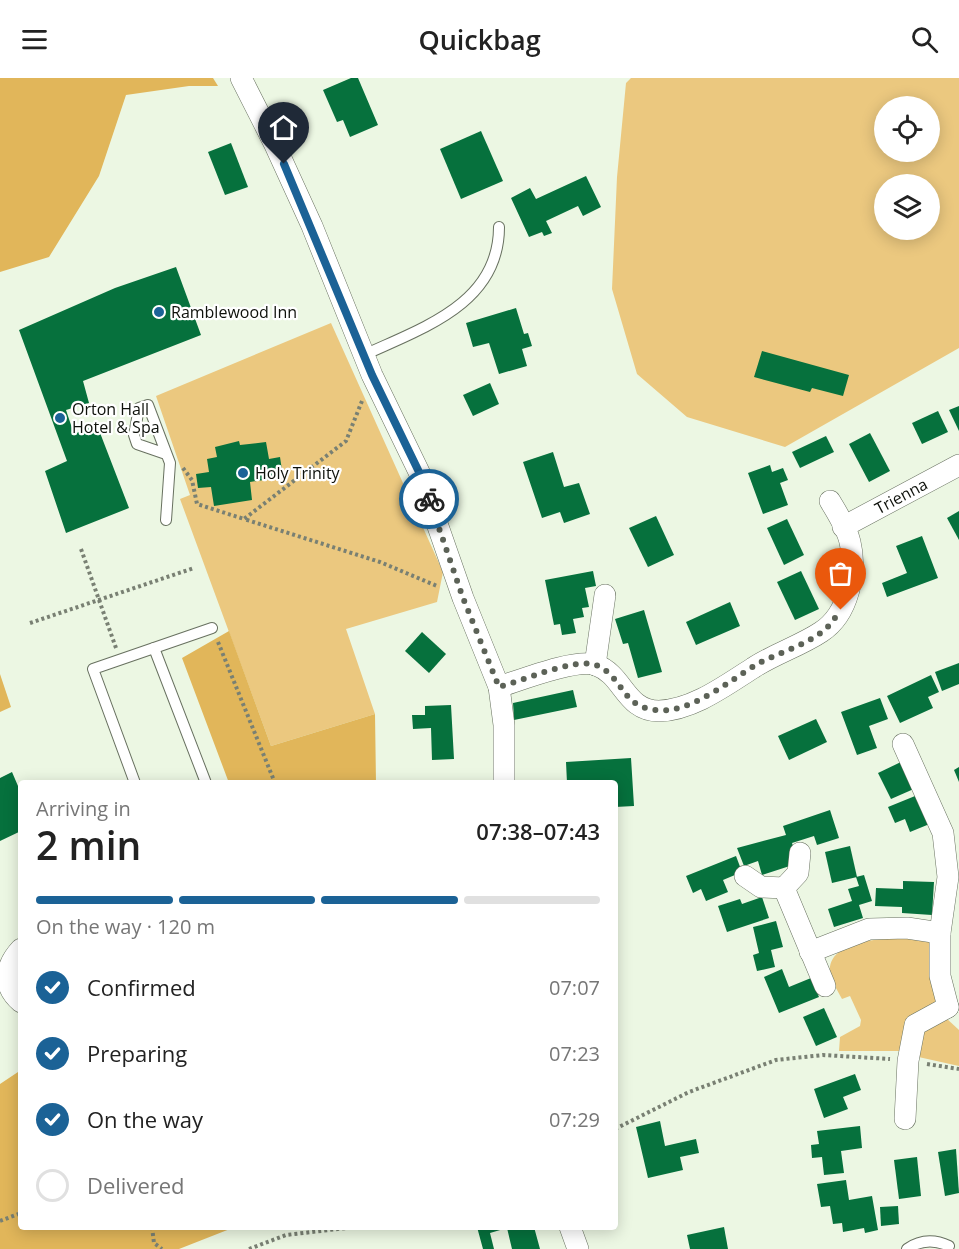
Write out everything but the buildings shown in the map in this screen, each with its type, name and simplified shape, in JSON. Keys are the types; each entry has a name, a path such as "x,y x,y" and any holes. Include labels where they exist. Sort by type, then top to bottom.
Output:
{"street":[{"path":"241,78 312,226 372,375 419,472 463,598 499,687 504,725 504,780"},
{"name":"Trienna","path":"843,527 959,465"},
{"path":"499,687 572,665 595,665 611,675 628,699 637,706 657,711 675,709 728,685 755,666 824,630 841,610 852,581 850,541 831,501"},
{"path":"595,665 605,595"},
{"path":"903,744 943,833 952,859 940,933 940,976 953,1012 928,1016 915,1025 908,1061 905,1119"},
{"path":"745,876 761,887 784,888 798,873 800,853"},
{"path":"784,888 825,986"},
{"path":"810,952 869,929 907,928 940,933"},
{"path":"18,952 11,960 6,975 12,994 18,999"},
{"path":"571,1230 578,1249"}],"lane":[{"path":"364,355 440,320 479,290 500,245 500,228"},
{"path":"166,520 168,459"},
{"path":"134,780 93,669 212,628"},
{"path":"154,648 205,780"},
{"path":"906,1249 915,1244 930,1241 949,1246"}],"path":[{"path":"244,519 346,441 372,375"},
{"path":"168,459 187,470 192,480 197,504 380,562 463,598"},
{"path":"81,549 120,660"},
{"path":"30,623 194,568"},
{"path":"212,628 275,780"},
{"path":"618,1128 689,1092 776,1060 823,1055 893,1060"},
{"path":"921,1063 959,1069"},
{"path":"0,1221 18,1214"},
{"path":"152,1230 154,1242 162,1249"},
{"path":"249,1249 286,1235 329,1230"}],"shaded area":[{"path":"0,78 213,78 218,86 189,86 126,95 99,176 49,257 0,272"},
{"path":"631,78 959,78 959,348 785,447 687,417 637,374 612,289 617,177 626,83"},
{"path":"331,323 443,572 437,602 346,629 375,714 271,746 180,499 190,495 156,396"},
{"path":"229,631 271,746 375,714 376,780 228,780 182,658"},
{"path":"0,674 11,707 0,712"},
{"path":"924,937 932,945 936,1001 903,1051 839,1051 840,1037 860,1026 861,1020 850,996 842,999 833,983 830,973 832,961 840,951 867,941"},
{"path":"946,1018 959,1030 959,1066 914,1056 920,1030"},
{"path":"18,1072 18,1230 227,1230 179,1249 0,1249 0,1084"}],"way so far":[{"path":"429,499 463,598 499,687 572,665 595,665 611,675 628,699 637,706 657,711 675,709 728,685 755,666 784,653 824,630 841,610"}],"place":[{"name":"Ramblewood Inn","path":"159,312"},
{"name":"Orton Hall Hotel & Spa","path":"60,418"},
{"name":"Holy Trinity","path":"243,473"}],"route":[{"path":"284,164 312,226 372,375 419,472 429,499"}]}
